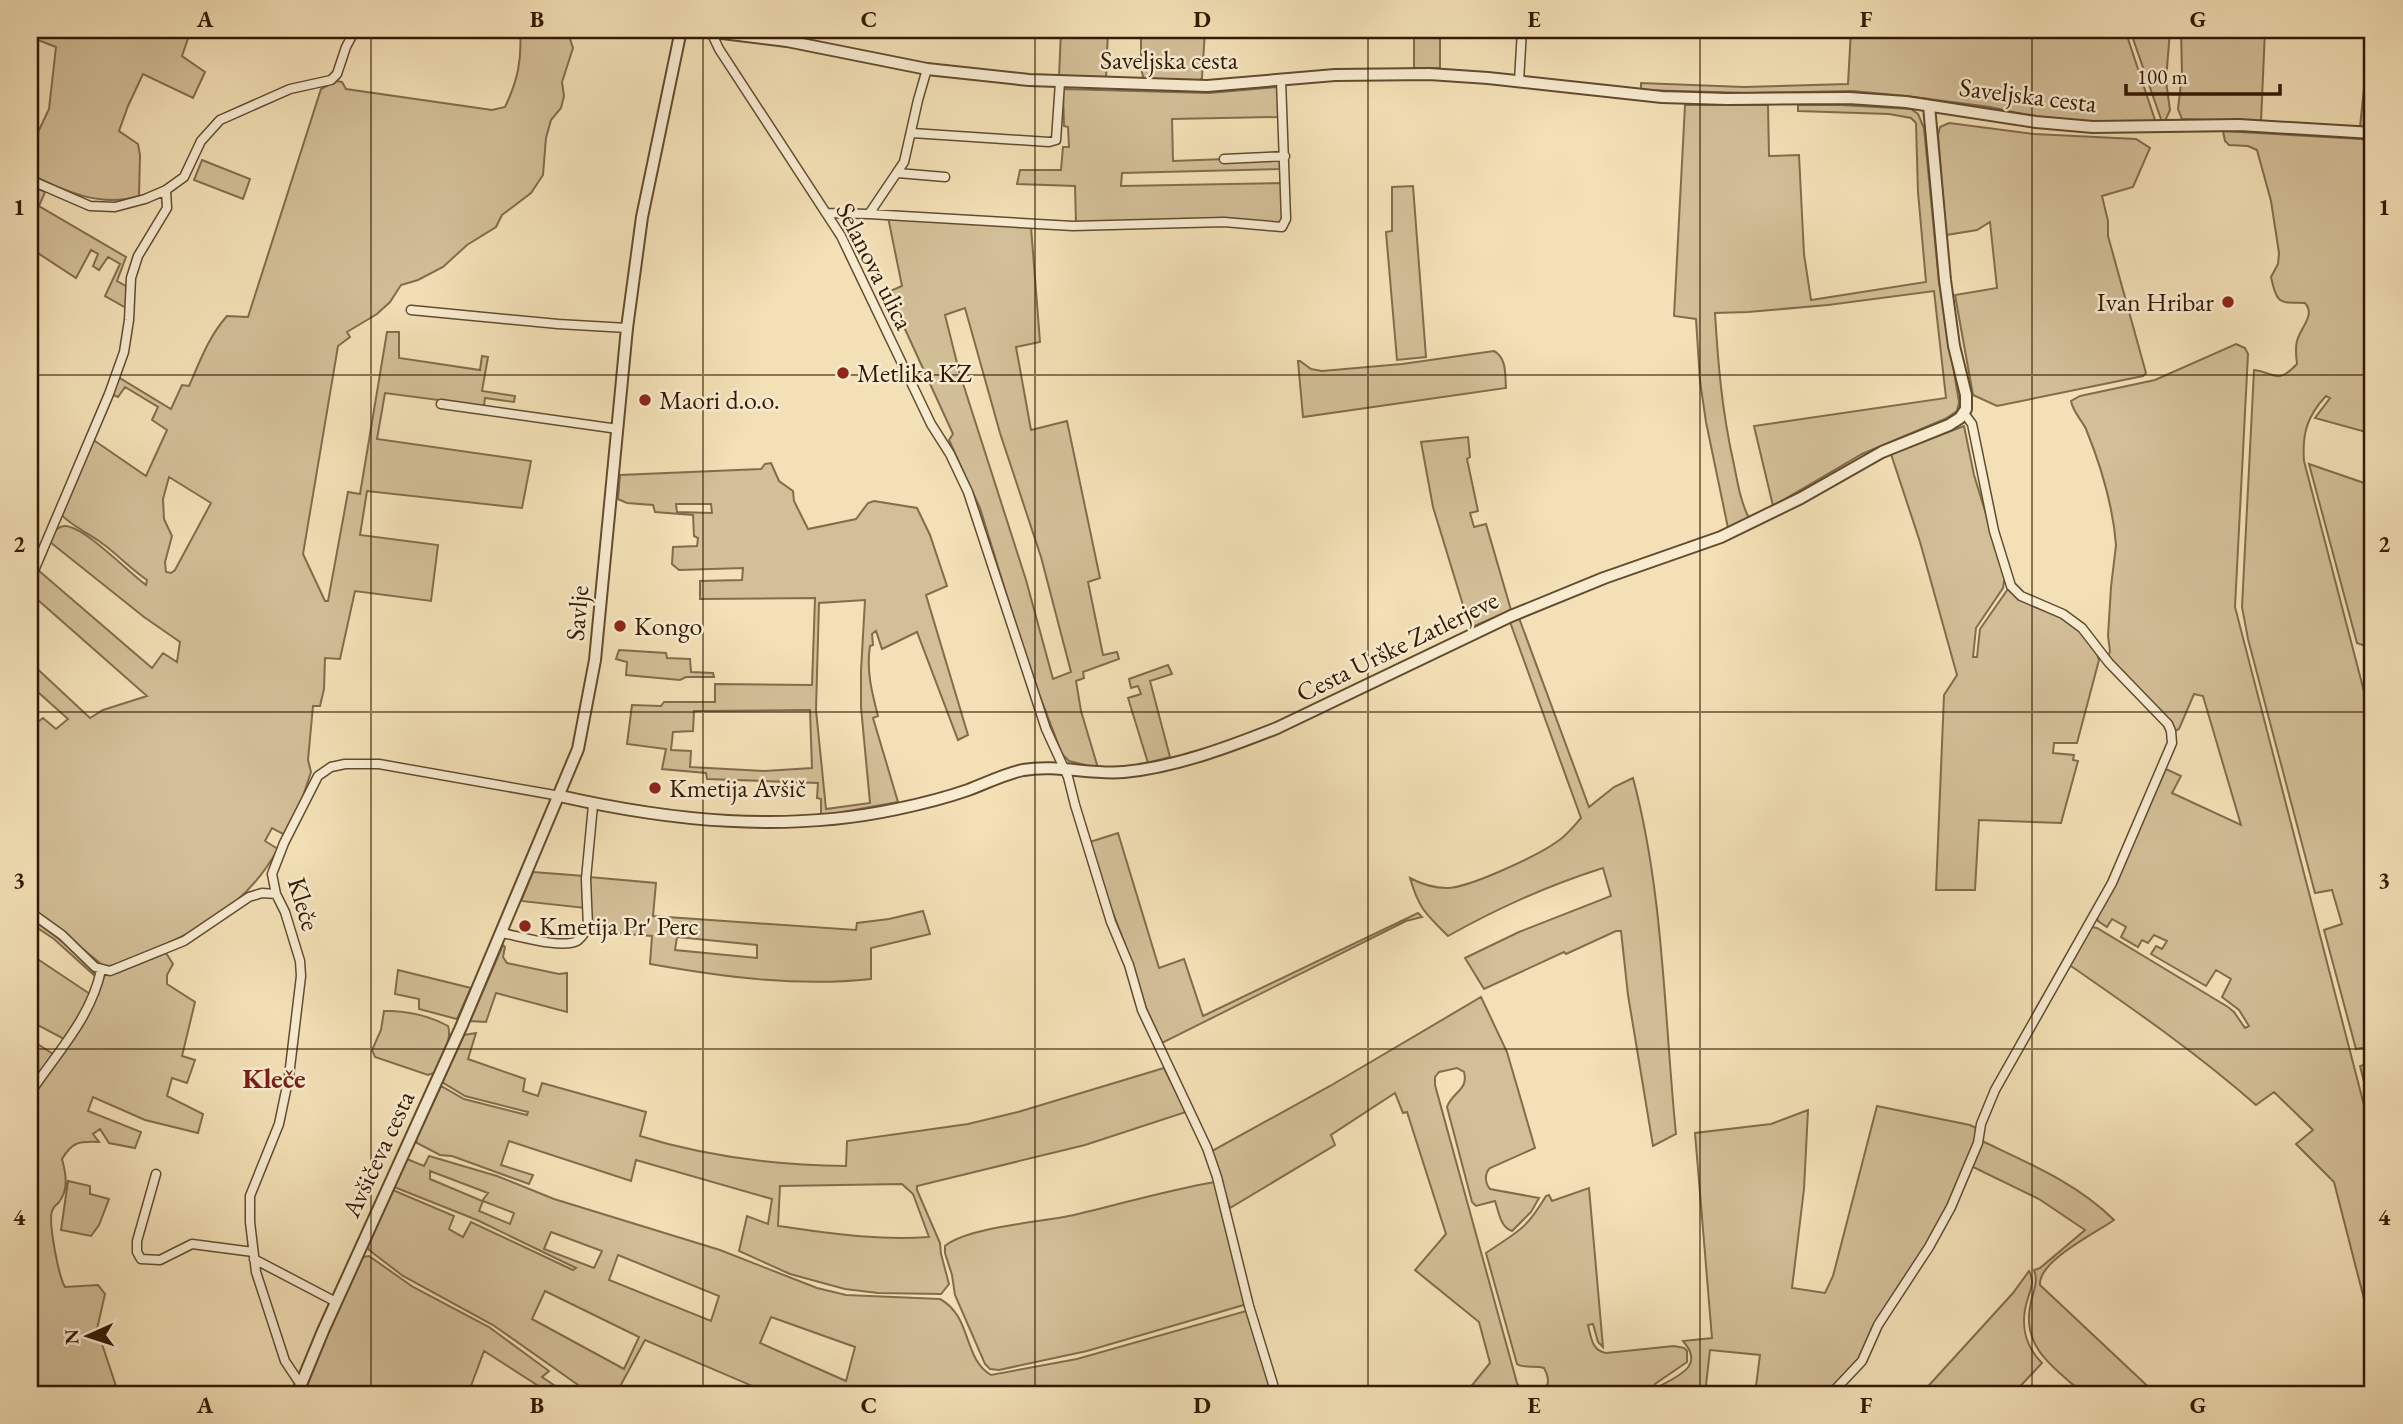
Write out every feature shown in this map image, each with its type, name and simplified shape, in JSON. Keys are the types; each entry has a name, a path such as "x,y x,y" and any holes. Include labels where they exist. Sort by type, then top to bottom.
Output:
{"street":[{"path":"30,180 90,206 115,207 145,200 184,177 201,141 220,120 290,89 331,80 337,74 355,30"},
{"name":"Savlje","path":"560,796 578,749 592,686 628,328 642,217 681,30"},
{"name":"Saveljska cesta","path":"698,30 787,41 927,69 1060,82 1197,86 1405,73 1519,81 1682,99 1849,98 2093,127 2239,125 2373,133"},
{"path":"1519,81 1522,30"},
{"name":"Selanova ulica","path":"711,32 719,50 841,236 931,424 950,454 968,492 1042,717 1064,768 1111,922 1129,965 1142,1010 1207,1148 1217,1177 1249,1306 1276,1394"},
{"path":"869,214 904,162 927,69"},
{"path":"827,212 1073,226 1224,222 1282,227 1286,219 1281,80"},
{"path":"912,133 1049,142 1056,140 1060,82"},
{"name":"Saveljska cesta","path":"1929,106 1943,268 1954,346 1966,395 1964,413"},
{"path":"1224,159 1284,156"},
{"path":"898,173 945,177"},
{"path":"30,580 109,394 127,341 131,278 138,256 167,208 166,190"},
{"path":"411,310 628,328"},
{"path":"441,404 618,429"},
{"path":"1831,1394 1861,1361 1878,1325 1929,1247 1951,1207 1978,1143 1981,1124 1995,1090 2112,883 2171,750 2173,738 2168,724 2109,663 2082,628 2063,614 2021,596 2011,586 1994,531 1972,424 1964,413"},
{"name":"Cesta Urške Zatlerjeve","path":"560,796 618,810 745,822 824,821 868,815 935,800 1026,770 1064,768 1105,772 1149,768 1198,756 1265,733 1347,696 1511,615 1604,578 1721,537 1801,498 1898,444 1955,422 1964,413"},
{"name":"Kleče","path":"299,1390 285,1361 253,1255 250,1196 279,1124 289,1076 301,976 300,961 285,912 276,894 272,874 279,855 318,776 331,767 345,764 379,764 560,796"},
{"name":"Avšičeva cesta","path":"299,1390 560,796"},
{"path":"502,933 563,944 576,942 584,933 588,919 587,852 593,805"},
{"path":"30,912 62,935 101,970 110,971 184,941 249,897 262,893 276,894"},
{"path":"30,1093 76,1029 99,982 101,970"},
{"path":"156,1174 137,1241 137,1252 141,1259 160,1260 192,1244 253,1255 336,1302"}],"shaded area":[{"path":"30,30 191,30 182,56 205,72 193,98 143,74 119,131 138,144 139,196 96,199 69,192 30,174 30,149 49,109 56,47 30,37"},
{"path":"520,30 554,30 570,39 573,48 562,82 564,96 561,108 551,120 546,138 543,175 531,193 502,215 496,227 467,245 443,267 418,280 401,285 390,302 377,314 347,332 350,337 338,346 303,554 325,601 328,601 348,492 360,494 387,332 399,332 399,358 480,370 482,356 488,357 482,391 515,396 514,402 485,398 484,406 385,393 377,439 531,461 522,508 367,491 360,535 438,545 431,601 355,591 340,659 325,658 324,689 320,706 313,706 308,760 311,772 299,808 285,835 272,828 265,841 278,849 263,872 246,892 208,922 163,945 105,967 30,907 30,728 43,718 56,729 68,719 30,685 30,662 90,718 103,710 147,696 30,593 30,584 38,570 152,668 163,653 177,662 180,642 144,617 50,542 56,529 65,526 73,528 146,585 147,580 61,514 92,439 146,476 167,430 152,420 158,407 125,387 118,397 111,394 118,377 171,409 182,385 189,386 210,340 227,316 248,317 321,89 336,81 342,82 346,89 492,110 505,107 518,69","holes":["169,477 211,503 175,570 166,572 165,562 172,536 164,519 163,499"]},
{"path":"1061,30 1108,30 1106,79 1059,77"},
{"path":"1141,30 1205,30 1202,78 1198,81 1144,81 1141,68"},
{"path":"1414,30 1440,30 1440,68 1414,68"},
{"path":"1851,30 2125,30 2156,123 2041,118 1990,107 1852,91 1747,93 1641,90 1641,83 1744,87 1848,84"},
{"path":"2130,30 2170,30 2166,81 2170,110 2165,121 2162,122"},
{"path":"2181,30 2265,30 2261,122 2182,119 2178,109 2182,74"},
{"path":"2370,30 2373,30 2373,124 2367,124 2367,128 2360,127"},
{"path":"1277,87 1280,113 1278,117 1172,119 1173,161 1280,157 1282,169 1122,173 1121,186 1282,183 1285,219 1282,224 1238,219 1076,224 1075,186 1017,184 1020,170 1061,170 1063,147 1069,147 1068,127 1064,126 1063,89 1209,93"},
{"path":"1685,105 1768,105 1769,156 1799,155 1804,254 1811,300 1926,282 1918,192 1916,123 1911,118 1889,114 1798,111 1798,105 1911,109 1918,114 1924,128 1939,282 1959,402 1957,411 1945,419 1862,454 1773,506 1754,426 1946,398 1934,291 1828,305 1715,313 1726,423 1739,490 1749,518 1728,528 1706,422 1696,319 1674,316"},
{"path":"1949,123 2034,134 2136,139 2150,148 2133,187 2102,196 2108,221 2108,236 2146,373 2143,376 1997,406 1973,395 1955,295 1997,288 1990,222 1977,230 1946,235 1938,135 1940,127"},
{"path":"2223,131 2361,139 2373,142 2373,434 2315,418 2330,398 2326,396 2310,418 2304,451 2304,461 2373,726 2373,1046 2356,1049 2324,930 2342,924 2332,890 2315,893 2248,639 2242,607 2254,370 2280,376 2297,364 2296,344 2309,312 2305,303 2285,302 2275,293 2271,277 2278,264 2279,253 2271,201 2257,150 2248,146 2229,145 2225,141"},
{"path":"202,160 250,179 243,199 194,180"},
{"path":"30,185 45,192 39,206 126,257 117,281 126,286 128,309 105,296 120,264 108,257 99,270 93,266 98,254 91,250 76,278 30,248"},
{"path":"1413,186 1426,357 1397,360 1386,232 1392,231 1392,187"},
{"path":"888,217 1031,227 1040,342 1016,347 1031,430 1067,421 1100,578 1088,582 1103,655 1117,652 1119,659 1083,672 1084,678 1076,681 1081,711 1098,768 1069,761 1062,754 1028,665 980,508 949,440 953,434 888,292 902,286","holes":["965,308 1000,433 1041,557 1071,672 1053,679 1026,580 959,371 945,315"]},
{"path":"2236,344 2245,348 2248,354 2235,607 2373,1140 2373,1334 2334,1182 2296,1144 2313,1130 2274,1092 2256,1105 2188,1049 2068,964 2092,927 2097,928 2228,1007 2245,1028 2249,1026 2239,1010 2222,997 2231,979 2216,970 2206,986 2151,954 2156,946 2162,949 2167,941 2154,935 2148,943 2142,940 2138,947 2121,937 2126,927 2112,919 2107,927 2097,918 2166,769 2181,776 2172,793 2241,825 2203,696 2194,694 2179,729 2175,731 2108,657 2116,545 2114,530 2106,486 2097,457 2071,401 2080,396 2155,380"},
{"path":"1494,351 1503,362 1506,388 1303,417 1298,361 1311,369 1322,371 1402,364"},
{"path":"1964,426 1974,475 2005,576 2003,588 1976,628 1973,657 1977,657 1980,629 2008,589 2073,625 2093,645 2099,660 2077,743 2054,743 2053,753 2074,755 2073,760 2078,761 2061,823 1979,820 1975,890 1936,890 1944,695 1957,675 1920,542 1891,454"},
{"path":"1468,437 1470,457 1467,459 1478,511 1470,513 1474,527 1486,524 1511,610 1470,628 1433,507 1421,442"},
{"path":"771,463 779,481 793,491 794,501 808,529 856,519 868,503 874,501 917,508 930,535 947,586 926,595 968,735 958,740 917,632 882,649 876,631 872,634 869,673 878,716 873,718 898,802 821,816 821,799 817,798 818,783 707,779 706,773 662,769 666,749 627,744 632,705 715,702 715,684 812,685 815,598 700,599 700,581 742,580 743,568 679,570 672,564 673,547 697,546 693,515 655,512 653,505 627,503 618,499 620,475 761,469 765,464","holes":["676,504 711,504 712,513 677,512","865,600 861,707 870,803 826,809 816,710 819,603","810,710 812,768 764,771 690,767 691,751 671,750 673,732 693,731 694,711"]},
{"path":"2309,464 2373,486 2373,649 2357,643"},
{"path":"1519,618 1589,807 1614,787 1633,778 1657,911 1676,1134 1653,1146 1628,995 1621,931 1566,954 1564,952 1484,989 1465,958 1519,932 1611,896 1603,868 1524,898 1448,936 1424,910 1410,878 1442,888 1471,883 1549,847 1581,818 1510,622"},
{"path":"619,650 666,653 667,658 690,659 691,672 713,673 714,677 686,677 680,680 626,675 627,662 616,659"},
{"path":"1168,665 1172,674 1150,681 1170,757 1148,763 1128,698 1141,694 1138,686 1131,688 1129,679"},
{"path":"1118,833 1159,968 1184,959 1203,1016 1418,913 1422,917 1406,921 1162,1043 1146,1008 1090,842"},
{"path":"533,872 584,876 585,908 521,901"},
{"path":"589,877 656,883 653,916 856,930 857,923 923,911 930,934 871,948 871,979 816,982 733,977 650,964 652,936 591,931","holes":["677,937 757,945 757,958 675,950"]},
{"path":"30,918 77,954 92,969 95,976 54,939 30,923"},
{"path":"503,945 503,957 507,963 559,974 567,973 567,1012 496,993 486,1022 470,1021"},
{"path":"166,953 173,964 167,975 167,984 195,1002 182,1056 195,1060 187,1083 172,1078 167,1096 203,1114 198,1133 145,1120 93,1097 88,1111 141,1132 135,1148 109,1143 100,1129 93,1134 99,1142 81,1142 69,1149 62,1159 64,1192 51,1217 55,1250 65,1287 98,1285 105,1294 97,1329 117,1389 155,1391 154,1394 30,1394 30,1099 81,1028 105,975 117,973"},
{"path":"30,954 90,994 73,1029 64,1039 30,1021"},
{"path":"398,970 471,988 457,1019 419,1009 419,999 395,994"},
{"path":"1481,997 1507,1052 1535,1148 1490,1168 1486,1176 1490,1189 1539,1198 1531,1212 1512,1231 1502,1223 1495,1201 1476,1206 1472,1202 1447,1107 1464,1083 1464,1072 1457,1068 1439,1072 1435,1077 1435,1085 1517,1383 1522,1392 1528,1394 1465,1394 1490,1363 1479,1322 1415,1270 1446,1234 1407,1112 1403,1113 1395,1093 1331,1135 1335,1145 1230,1208 1212,1151 1330,1086"},
{"path":"384,1011 417,1014 448,1026 449,1038 434,1073 428,1075 375,1057 372,1050 381,1030"},
{"path":"476,1033 468,1059 525,1079 523,1091 538,1096 542,1083 646,1112 640,1136 691,1149 768,1162 846,1166 847,1141 968,1124 1018,1112 1164,1068 1186,1112 1085,1145 917,1186 940,1243 949,1284 941,1294 878,1293 845,1289 790,1274 739,1251 747,1216 768,1224 772,1199 636,1160 631,1181 509,1141 501,1165 533,1175 529,1184 452,1156 440,1155 417,1143 416,1139 441,1086 464,1099 527,1115 528,1112 465,1096 442,1082 464,1035","holes":["902,1184 913,1194 929,1237 872,1237 778,1226 780,1186"]},
{"path":"30,1039 53,1054 30,1087"},
{"path":"2373,1061 2373,1117 2360,1066"},
{"path":"1877,1106 1970,1125 1976,1128 1977,1136 1941,1221 1856,1364 1828,1394 1755,1394 1760,1355 1710,1350 1705,1394 1538,1394 1547,1386 1546,1372 1544,1368 1517,1364 1486,1253 1526,1224 1546,1196 1549,1195 1552,1201 1589,1188 1603,1347 1598,1342 1593,1324 1588,1325 1593,1343 1598,1349 1606,1353 1674,1346 1687,1351 1687,1362 1655,1384 1653,1390 1678,1376 1690,1365 1689,1350 1683,1341 1712,1338 1695,1133 1771,1124 1808,1110 1804,1189 1792,1288 1825,1293 1833,1276"},
{"path":"1982,1141 2068,1185 2114,1220 2058,1257 2042,1276 2040,1285 2156,1394 2084,1394 2053,1367 2036,1347 2029,1322 2035,1284 2034,1270 2040,1268 2085,1230 2039,1199 1971,1166"},
{"path":"429,1156 497,1176 554,1199 720,1250 817,1288 846,1295 940,1299 958,1316 976,1359 991,1375 1077,1359 1246,1311 1249,1313 1273,1394 771,1394 645,1340 616,1394 591,1394 493,1325 403,1276 369,1250 368,1246 393,1190 454,1216 449,1229 463,1237 471,1222 573,1270 576,1268 477,1220 394,1187 407,1159 424,1166","holes":["430,1171 488,1193 482,1201 430,1179","483,1201 514,1213 510,1224 479,1211","551,1232 602,1251 594,1268 544,1249","618,1255 719,1296 711,1321 609,1280","545,1291 639,1337 624,1369 532,1319","771,1317 855,1347 846,1381 760,1343"]},
{"path":"68,1181 90,1186 90,1194 109,1199 99,1225 91,1236 61,1230"},
{"path":"1215,1182 1247,1304 1087,1351 999,1370 990,1369 985,1364 955,1295 945,1246 970,1234 1074,1215"},
{"path":"369,1256 413,1287 489,1327 549,1371 542,1377 567,1394 551,1394 484,1351 468,1394 304,1394 329,1330 363,1257"},
{"path":"2029,1271 2032,1281 2024,1316 2025,1333 2031,1349 2042,1363 2013,1394 1921,1394 2013,1293"}],"place":[{"name":"Ivan Hribar","path":"2228,302"},
{"name":"Metlika KZ","path":"843,373"},
{"name":"Maori d.o.o.","path":"645,400"},
{"name":"Kongo","path":"620,626"},
{"name":"Kmetija Avšič","path":"655,788"},
{"name":"Kmetija Pr' Perc","path":"525,926"}],"district":[{"name":"Kleče","path":"274,1078"}]}
